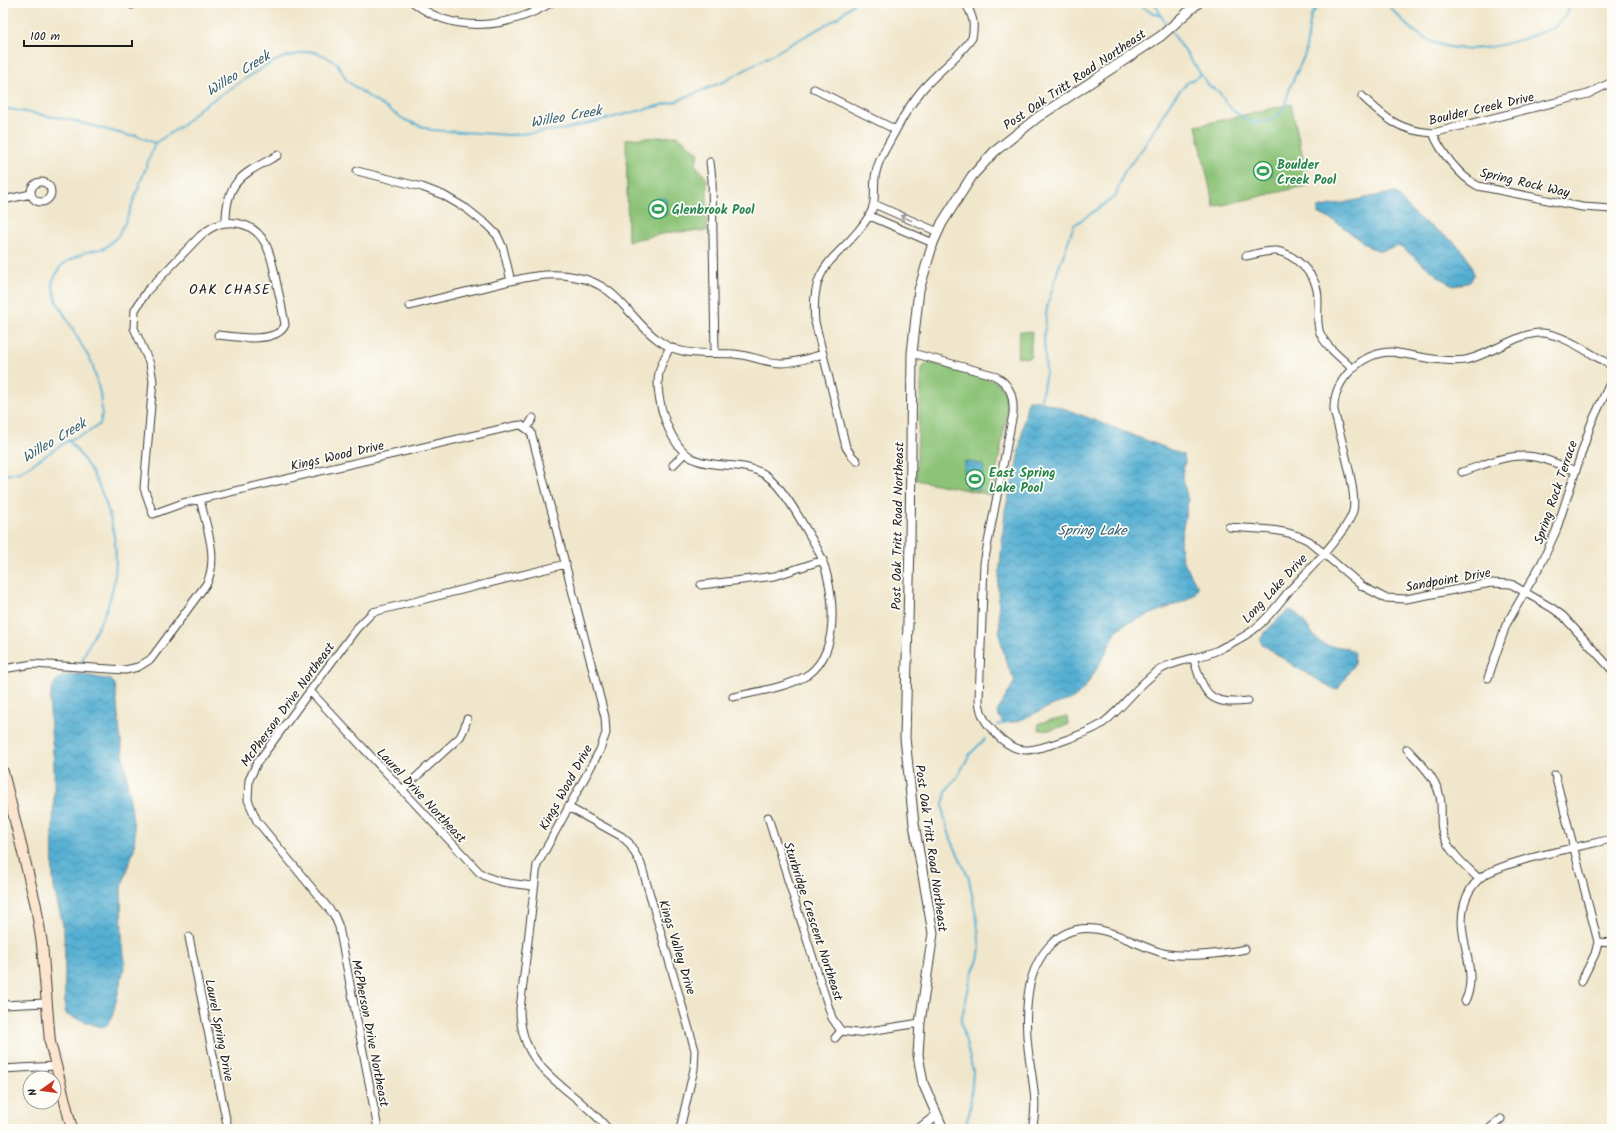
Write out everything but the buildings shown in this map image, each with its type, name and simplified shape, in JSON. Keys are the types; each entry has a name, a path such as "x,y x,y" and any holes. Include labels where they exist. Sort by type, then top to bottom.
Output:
{"main road":[{"path":"3,772 36,906 42,944 46,1003 55,1066 72,1129"}],"street":[{"path":"414,3 430,14 445,19 475,25 506,22 524,17 551,3"},
{"path":"857,461 846,447 815,322 814,309 816,286 830,259 870,216 874,204 876,172 906,111 922,89 972,38 974,28 973,17 965,3"},
{"name":"Post Oak Tritt Road Northeast","path":"943,1129 927,1094 920,1067 920,1023 933,933 914,824 905,738 910,543 912,352 917,300 933,243 956,199 972,176 1003,143 1038,117 1169,30 1198,3"},
{"name":"Boulder Creek Drive","path":"1362,96 1394,124 1416,132 1433,133 1588,94 1612,82"},
{"path":"814,89 896,130"},
{"name":"Spring Rock Way","path":"1433,133 1439,146 1464,177 1478,186 1582,207 1612,209"},
{"path":"218,335 257,338 286,332 268,248 260,234 254,229 240,223 226,222 226,207 232,187 248,172 278,155"},
{"path":"710,162 712,179 715,354"},
{"path":"357,171 422,187 443,195 467,209 497,235 503,248 511,281"},
{"path":"3,200 31,194"},
{"path":"874,204 938,232"},
{"path":"870,216 933,243"},
{"name":"Kings Wood Drive","path":"226,222 208,230 200,236 147,290 135,310 134,328 150,364 153,381 144,488 153,514 170,507 200,499 514,426 521,425 527,428 533,438 605,717 606,733 600,750 539,859 533,886 520,1009 522,1035 533,1058 542,1068 597,1116 608,1129"},
{"path":"1246,256 1270,251 1283,253 1308,272 1317,291 1317,319 1321,335 1353,369"},
{"path":"410,306 511,281 546,274 577,277 592,281 608,290 619,299 652,335 670,347 690,353 734,354 782,363 823,354"},
{"name":"Long Lake Drive","path":"912,352 1002,379 1008,385 1014,402 983,577 979,708 985,723 1011,747 1024,750 1041,747 1098,727 1158,671 1172,664 1194,660 1217,650 1256,627 1323,553 1348,523 1354,507 1353,488 1334,404 1340,385 1353,369 1366,358 1382,352 1452,360 1465,360 1527,336 1542,333 1557,336 1612,366"},
{"path":"670,347 659,373 659,393 669,431 684,453 703,462 745,467 766,475 779,488 806,529 823,560 830,586 831,624 827,647 820,662 810,673 796,680 733,698"},
{"name":"Spring Rock Terrace","path":"1488,678 1503,632 1554,537 1597,408 1612,379"},
{"path":"527,428 533,418"},
{"path":"673,466 684,453"},
{"path":"1462,472 1504,459 1522,456 1537,458 1576,471"},
{"path":"3,669 33,664 125,670 138,667 151,659 207,583 210,575 213,558 200,499"},
{"name":"Sandpoint Drive","path":"1229,527 1294,534 1309,541 1362,586 1386,598 1406,599 1500,582 1511,584 1525,591 1563,616 1612,670"},
{"path":"701,585 775,576 823,560"},
{"name":"McPherson Drive Northeast","path":"378,1129 339,927 330,910 258,821 248,800 249,780 257,763 310,691 357,628 373,612 566,564"},
{"path":"1194,660 1200,682 1206,692 1211,696 1226,702 1248,700"},
{"name":"Laurel Drive Northeast","path":"310,691 480,872 490,879 500,882 533,886"},
{"path":"402,790 460,737 467,719"},
{"path":"1407,749 1432,777 1436,785 1440,798 1441,827 1445,839 1454,853 1479,879"},
{"path":"1556,775 1598,942 1581,982"},
{"name":"Kings Valley Drive","path":"568,807 620,836 629,843 641,864 695,1050 694,1069 680,1129"},
{"name":"Sturbridge Crescent Northeast","path":"768,817 832,1018 841,1031"},
{"path":"1465,1001 1470,992 1471,982 1463,931 1462,911 1468,894 1479,879 1505,866 1612,839"},
{"path":"1032,1129 1035,1101 1027,1032 1028,997 1034,968 1045,948 1066,934 1087,929 1103,931 1165,953 1229,952 1245,949"},
{"name":"Laurel Spring Drive","path":"189,937 228,1129"},
{"path":"1598,942 1612,943"},
{"path":"3,1006 46,1003"},
{"path":"835,1038 841,1031 857,1033 920,1023"},
{"path":"3,1069 55,1066"},
{"path":"919,1129 936,1116"},
{"path":"1489,1129 1501,1119"}],"green space":[{"path":"1291,104 1309,185 1214,207 1196,126"},
{"path":"678,136 699,153 695,164 706,178 707,182 707,231 672,232 628,241 626,139"},
{"path":"1020,331 1032,332 1030,358 1017,357"},
{"path":"928,362 997,382 1005,393 1008,409 992,495 916,480 922,368"},
{"path":"1067,717 1068,725 1049,730 1038,729 1039,723"}],"water":[{"name":"Boulder Creek Pool","path":"1257,166 1270,168 1272,174 1271,176 1265,178 1257,175 1254,169"},
{"path":"1395,192 1416,216 1451,240 1465,254 1474,275 1470,282 1455,286 1442,279 1404,249 1397,246 1380,251 1369,247 1338,223 1318,213 1318,208"},
{"name":"Glenbrook Pool","path":"657,198 666,198 666,215 651,215 651,205 657,205"},
{"name":"Spring Lake","path":"1029,400 1036,400 1068,410 1184,455 1185,462 1182,474 1188,501 1180,543 1182,559 1198,587 1194,595 1185,601 1125,624 1116,631 1105,655 1086,686 1077,696 1015,722 1002,722 997,712 1015,681 1006,662 1000,637 998,586 1005,510 1016,468 1027,404"},
{"name":"East Spring Lake Pool","path":"965,461 984,465 980,490 966,487 970,474 964,472"},
{"path":"1288,610 1293,612 1301,619 1320,642 1329,646 1347,648 1355,653 1354,664 1338,689 1334,689 1294,666 1262,644 1260,640 1266,631"},
{"path":"79,674 111,680 115,684 120,734 135,834 134,849 121,889 122,937 125,964 112,1018 107,1025 100,1027 67,1015 65,1011 64,935 53,878 52,851 54,760 50,713 51,691 56,681 59,679 65,676"}],"waterway":[{"name":"Willeo Creek","path":"3,475 20,472 69,440 87,433 100,424 102,413 100,393 92,363 56,300 52,282 60,267 86,252 105,248 118,236 126,221 155,143 183,125 199,109 265,66 282,58 310,51 323,55 337,63 347,81 405,120 431,130 510,135 566,129 674,102 725,81 836,19 854,3"},
{"name":"Willeo Creek","path":"1137,3 1150,12 1161,16 1168,27"},
{"path":"1155,3 1161,16"},
{"name":"Willeo Creek","path":"1171,31 1209,86 1218,91 1232,110 1253,124 1271,120 1283,110 1291,85 1305,54 1311,16 1320,3"},
{"name":"Willeo Creek","path":"1386,3 1409,27 1423,37 1438,44 1463,49 1477,49 1503,45 1550,29 1561,21 1572,3"},
{"path":"1040,404 1046,372 1044,339 1047,307 1074,225 1115,197 1124,172 1143,148 1172,100 1187,83 1200,75"},
{"path":"3,108 71,120 130,136 135,135 155,143"},
{"path":"69,441 94,477 103,497 110,518 116,562 114,584 108,605 86,650 81,665"},
{"path":"998,725 1008,722 1009,719"},
{"path":"964,1129 970,1111 973,1071 961,1022 972,973 978,960 980,949 977,921 969,879 951,839 944,817 943,804 947,789 956,779 970,754 985,739"}],"place":[{"name":"Boulder Creek Pool","path":"1263,171"},
{"name":"Glenbrook Pool","path":"658,209"},
{"name":"East Spring Lake Pool","path":"975,479"}],"district":[{"name":"OAK CHASE","path":"230,289"}]}
